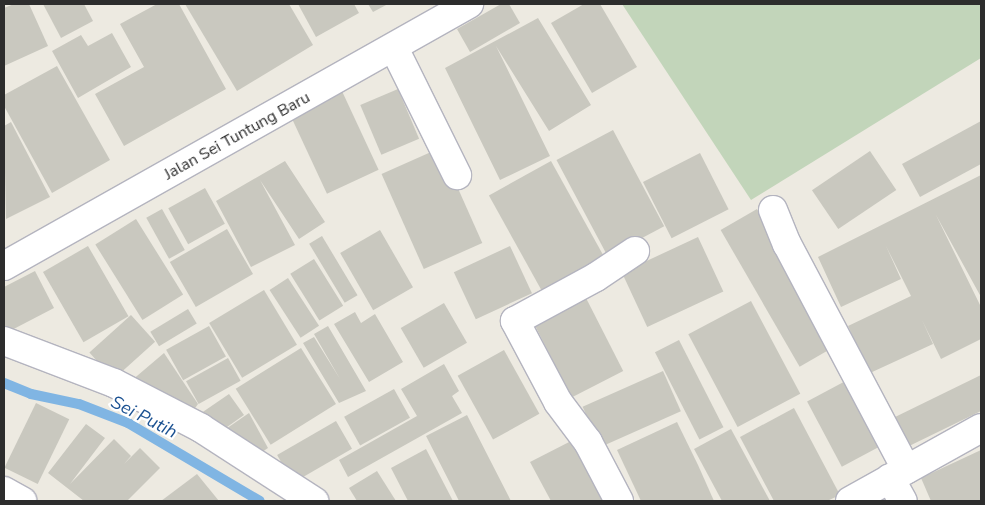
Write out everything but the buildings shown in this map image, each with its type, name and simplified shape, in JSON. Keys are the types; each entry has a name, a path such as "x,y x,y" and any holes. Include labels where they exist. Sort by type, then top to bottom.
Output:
{"street":[{"name":"Jalan Sei Tuntung Baru","path":"4,266 394,48 469,4"},
{"path":"394,48 457,175"},
{"path":"773,210 787,244 900,483"},
{"path":"620,501 588,442 558,402 515,321 596,277 635,251"},
{"path":"4,341 114,383 201,428 314,501"},
{"path":"850,501 900,483 981,428"},
{"path":"4,490 22,501"}],"green space":[{"path":"622,4 981,4 981,58 751,200"}],"waterway":[{"name":"Sei Putih","path":"4,383 31,394 79,404 128,423 260,501"}]}
